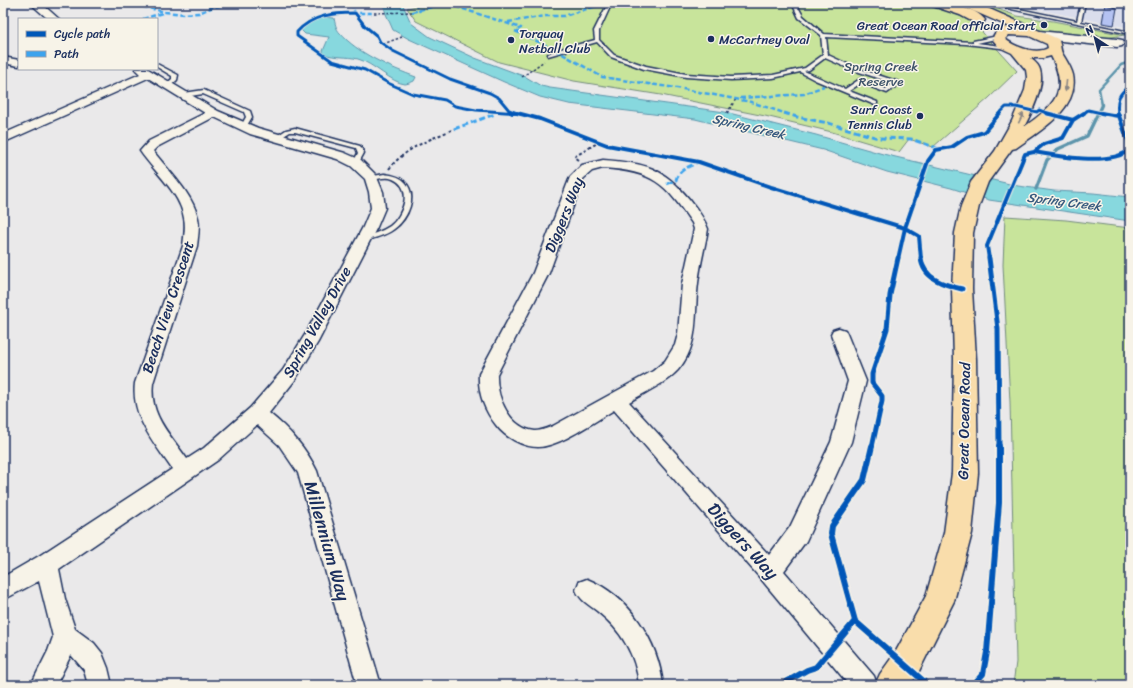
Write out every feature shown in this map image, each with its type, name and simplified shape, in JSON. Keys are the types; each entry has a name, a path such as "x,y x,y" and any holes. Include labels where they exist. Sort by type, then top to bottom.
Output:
{"main road":[{"name":"Great Ocean Road","path":"891,685 906,664 939,601 958,533 965,473 965,359 962,289 964,233 970,206 985,173 1002,152 1023,115 1032,90 1034,77 1032,67 1014,49 1001,43 998,36 972,16 937,3"},
{"path":"966,3 1052,42 1055,49 1039,54 1014,49"},
{"path":"998,36 1001,33 1013,31 1038,35"},
{"name":"Great Ocean Road","path":"1002,152 1050,114 1058,106 1064,96 1067,87 1067,78 1055,49"}],"street":[{"path":"35,3 53,18"},
{"path":"1038,35 1124,42"},
{"path":"1055,49 1074,44 1124,42"},
{"path":"3,60 18,63"},
{"path":"3,138 146,70"},
{"name":"Spring Valley Drive","path":"3,589 47,564 185,472 211,454 257,414 289,375 312,337 378,208 376,192 378,177 356,163 341,156 277,138 214,113 168,85 149,70"},
{"name":"Beach View Crescent","path":"185,472 147,417 142,393 144,382 190,246 192,227 191,217 182,196 146,151 159,141 214,113"},
{"name":"Diggers Way","path":"603,164 612,164 643,170 658,176 667,184 699,222 701,229 690,285 686,339 683,349 678,359 670,368 617,401 560,432 549,437 537,439 519,434 506,425 491,401 487,388 488,374 541,273 577,177 580,173 590,167 603,164"},
{"path":"769,571 783,556 798,534 841,442 857,381 839,334"},
{"name":"Diggers Way","path":"617,401 769,571 864,685"},
{"name":"Millennium Way","path":"257,414 282,434 299,457 307,471 369,685"},
{"path":"43,685 58,657 65,637 47,564"},
{"path":"588,590 614,610 628,624 634,633 648,666 650,685"},
{"path":"65,637 91,656 98,671 100,685"}],"lane":[{"path":"604,3 608,7 607,12 598,25 596,31 597,42 610,54 624,62 657,71 737,78 783,76 802,72 817,64 826,56 828,47 823,35 801,17 794,3"},
{"path":"985,3 1130,33"},
{"path":"1079,22 1083,3"},
{"path":"823,35 966,44 1014,49"},
{"path":"966,44 998,36"},
{"path":"550,55 559,51 597,42"},
{"path":"826,56 846,66 896,83 886,91 860,81 845,91"},
{"path":"802,72 817,80 875,103"},
{"path":"184,95 204,92 248,112 249,117 244,126"},
{"path":"363,239 388,230 395,225 405,210 408,201 405,186 398,178 378,177"}],"path":[{"path":"374,13 412,12"},
{"path":"382,44 402,37"},
{"path":"522,77 544,62 550,55"},
{"path":"727,113 736,99"},
{"path":"378,177 392,164 421,144 454,129"},
{"path":"590,167 574,157 599,142"}],"shaded area":[{"path":"1026,3 1130,3 1130,28 1026,7"}],"green space":[{"name":"Spring Creek Reserve","path":"431,3 926,3 956,14 975,24 1017,71 989,98 933,147 909,139 899,152 832,132 765,116 661,95 574,81 499,62 416,21 407,8"},
{"path":"973,3 981,3 1017,16 1053,21 1125,35 1105,38 1039,31"},
{"path":"1005,216 1066,220 1130,228 1130,685 1013,685 1016,662 1010,402 1003,265"}],"water":[{"name":"Spring Creek","path":"383,3 402,3 411,23 430,37 475,58 526,77 541,86 725,112 883,154 1018,186 1054,191 1130,197 1130,221 989,200 951,188 887,172 823,150 695,119 569,104 540,97 409,39 393,30"},
{"path":"321,17 334,18 336,26 347,40 375,59 416,77 414,81 406,84 400,83 364,61 354,58 324,54 323,51 329,37 305,34 301,30 306,23"}],"building":[{"path":"1105,5 1117,8 1114,25 1102,23"}],"waterway":[{"path":"1098,114 1102,105 1099,89 1121,65 1130,62"},
{"path":"1036,189 1047,160 1058,149 1087,136 1098,113"}],"marked path":[{"path":"128,3 165,12 184,14 199,13 213,7 241,3"},
{"path":"284,3 306,7 329,3"},
{"path":"351,3 355,13 374,13"},
{"path":"415,3 420,12"},
{"path":"456,5 473,3"},
{"path":"508,22 546,16 564,16 593,7 581,3"},
{"path":"412,12 448,4 521,28 517,30"},
{"path":"593,7 606,4"},
{"path":"146,18 165,12"},
{"path":"515,31 554,49 602,77 683,89 751,102 797,117 828,123 878,138 911,139 940,149"},
{"path":"740,98 751,96 804,94 824,86"},
{"path":"454,129 495,114"},
{"path":"667,184 676,180 677,175 683,170 699,162"}],"cycle path":[{"path":"517,113 509,110 499,98 490,93 450,79 393,51 380,42 377,36 365,26 355,13 331,14 316,18 308,21 297,32 297,36 301,40 332,61 365,70 388,83 413,94 445,100 455,106 476,110 517,113 540,119 607,145 699,162 771,187 905,228 919,236 922,265 928,275 939,282 962,289"},
{"path":"1034,152 1094,159 1117,156 1127,152 1129,150 1129,145 1119,119 1117,107 1120,93 1130,85"},
{"path":"855,621 831,534 832,526 864,480 882,401 882,396 872,383 872,374 887,329 890,295 905,228 928,161 936,150 952,147 967,137 984,132 1006,107 1016,107 1037,112 1039,110 1058,117 1073,120"},
{"path":"973,685 983,674 987,652 999,503 998,329 987,246 1025,154 1034,152 1044,144 1063,138 1073,120 1088,110 1118,116"},
{"path":"781,685 807,670 816,667 855,621 928,685"}],"place":[{"name":"Great Ocean Road official start","path":"1044,25"},
{"name":"McCartney Oval","path":"711,39"},
{"name":"Torquay Netball Club","path":"511,40"},
{"name":"Surf Coast Tennis Club","path":"920,116"}]}
